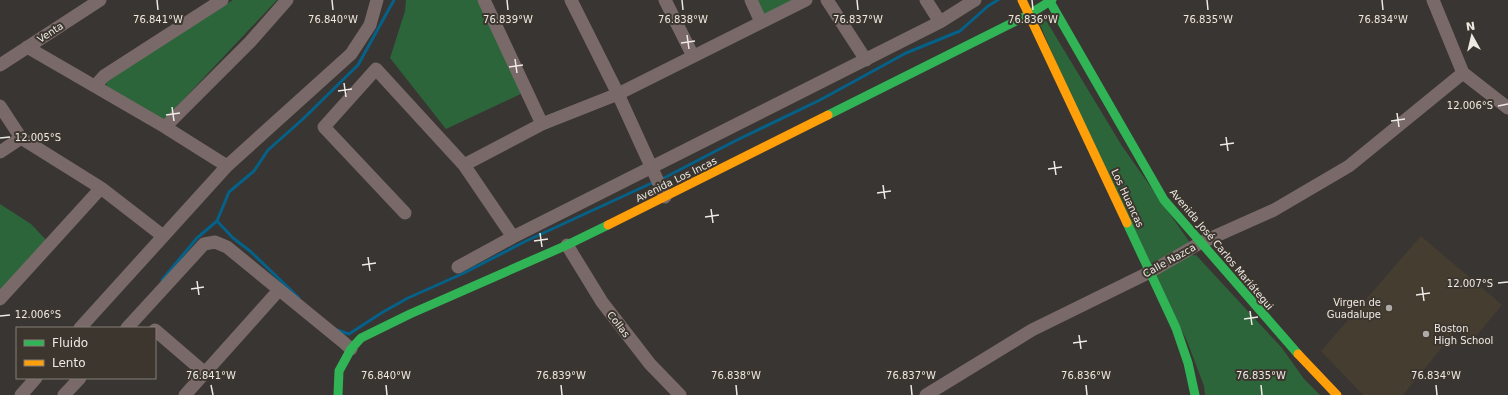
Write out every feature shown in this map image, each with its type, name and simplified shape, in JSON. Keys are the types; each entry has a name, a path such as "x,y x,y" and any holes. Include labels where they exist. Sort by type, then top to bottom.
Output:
{"main road":[{"path":"1022,0 1028,15"},
{"name":"Avenida Los Incas","path":"338,395 339,370 351,349 362,338 410,314 566,245 665,197 1028,15 1050,1"},
{"name":"Avenida José Carlos Mariátegui","path":"1050,1 1164,200 1297,353 1337,395"},
{"name":"Los Huancas","path":"1028,15 1090,142 1176,328 1188,363 1195,395"}],"street":[{"name":"Venta","path":"0,65 100,0"},
{"path":"95,86 104,76 222,0"},
{"path":"165,127 250,42 287,0"},
{"path":"81,327 227,166 352,54 370,25 377,0"},
{"path":"484,0 542,124"},
{"path":"571,0 618,94 665,197"},
{"path":"665,0 693,56"},
{"path":"751,0 761,22"},
{"path":"464,165 542,124 618,94 806,0"},
{"path":"827,0 866,60"},
{"path":"926,0 940,22"},
{"path":"458,267 513,237 940,22 975,0"},
{"path":"1433,0 1463,73 1508,108"},
{"path":"27,47 165,127 227,166"},
{"path":"405,213 324,127 376,69 464,165 513,237"},
{"name":"Calle Nazca","path":"926,395 1032,330 1150,272 1200,243 1274,210 1350,166 1463,73"},
{"path":"0,106 21,138 101,188 163,236"},
{"path":"0,152 21,138"},
{"path":"0,299 101,188"},
{"path":"128,327 204,244 215,242 227,247 342,340 351,349"},
{"name":"Collas","path":"566,245 602,302 650,364 680,395"},
{"path":"185,395 279,290"},
{"path":"138,316 151,327"},
{"path":"156,331 205,373"},
{"path":"21,395 35,379"},
{"path":"64,395 79,379"}],"shaded area":[{"path":"1421,236 1502,305 1473,340 1458,328 1403,395 1363,395 1321,351"}],"green space":[{"path":"233,0 277,0 164,120 110,89 106,85 107,81 112,75"},
{"path":"406,0 478,0 523,93 446,129 390,58 405,11"},
{"path":"755,0 796,0 763,17"},
{"path":"1044,19 1122,146 1191,244 1144,267 1038,20"},
{"path":"0,204 31,224 49,243 0,295"},
{"path":"1196,255 1282,348 1304,379 1320,395 1205,395 1204,386 1187,341 1156,277 1162,268 1186,256"}],"waterway":[{"path":"162,280 197,238 217,221 229,192 254,171 268,150 303,119 358,65 394,0"},
{"path":"662,179 735,141 820,100 906,53 960,31 988,6 998,0"},
{"path":"337,330 349,334 408,298 464,273 526,241 654,182"},
{"path":"217,221 233,238 250,251 299,298"}],"traffic: fast":[{"path":"1049,0 1164,200 1298,354"},
{"path":"828,115 1028,15 1052,0"},
{"path":"1127,223 1176,328 1188,363 1195,395"},
{"path":"338,395 339,371 351,349 361,338 410,314 567,245 608,225"}],"traffic: slow":[{"path":"1022,0 1127,223"},
{"path":"608,225 828,115"},
{"path":"1298,354 1337,395"}],"place":[{"name":"Virgen de Guadalupe","path":"1389,308"},
{"name":"Boston High School","path":"1426,334"}]}
